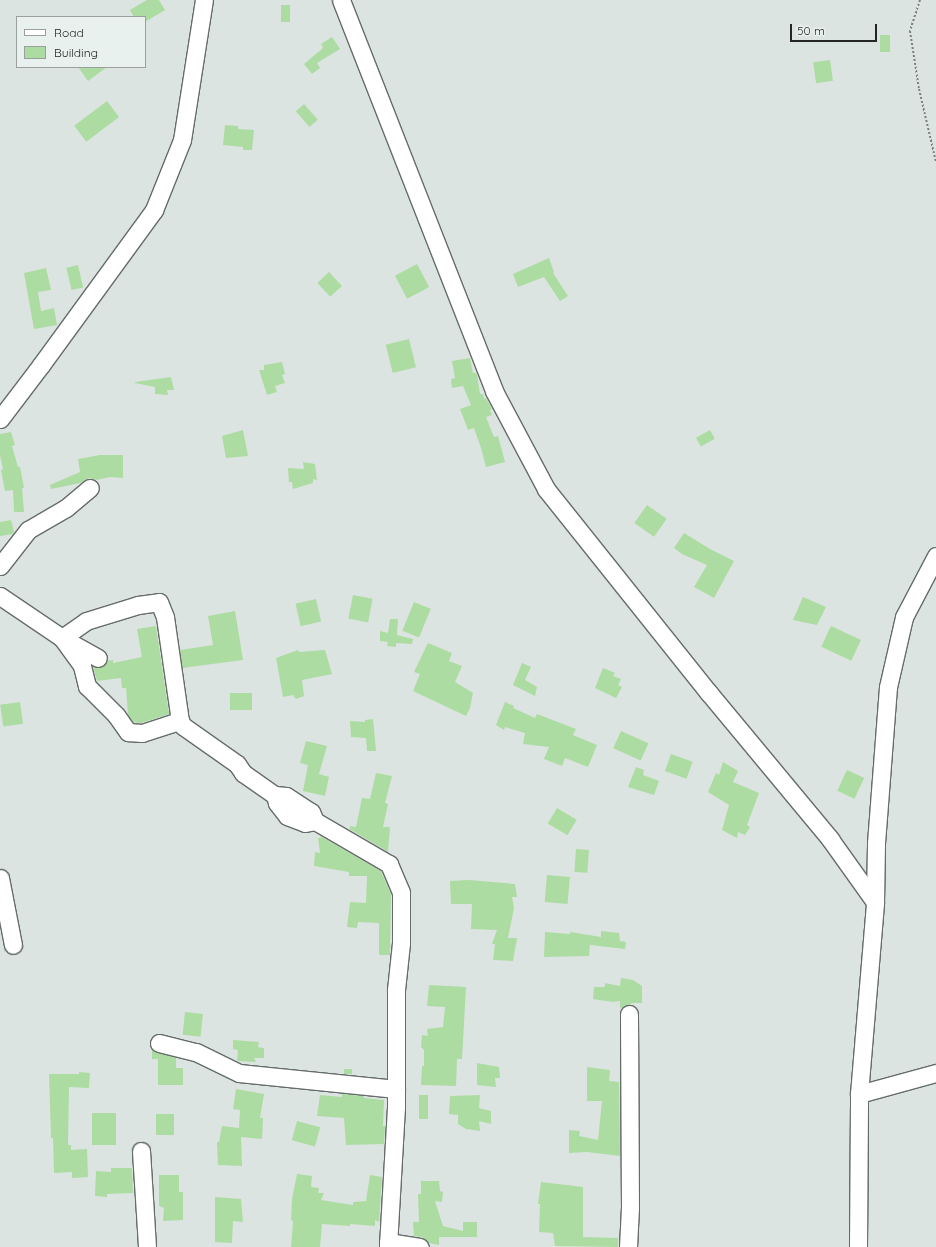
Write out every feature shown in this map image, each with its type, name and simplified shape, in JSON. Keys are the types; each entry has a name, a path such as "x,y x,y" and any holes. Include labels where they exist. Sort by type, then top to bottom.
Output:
{"street":[{"path":"0,419 42,365 154,210 182,140 204,0"},
{"path":"341,0 494,391 546,489 709,693 830,839 875,902"},
{"path":"0,566 28,530 66,508 90,488"},
{"path":"858,1247 859,1094 875,902 876,843 888,687 904,618 936,556"},
{"path":"0,596 62,638 98,658"},
{"path":"62,638 86,621 138,605 159,602 165,617 182,724 237,764 243,773 275,795 286,796 311,812 315,820 389,864 401,892 401,943 396,990 396,1089 388,1244 420,1247"},
{"path":"62,638 82,666 87,686 116,715 128,732 142,733 182,724"},
{"path":"0,878 13,945"},
{"path":"628,1247 630,1207 629,1014"},
{"path":"159,1044 196,1052 239,1073 396,1089"},
{"path":"859,1094 936,1073"},
{"path":"140,1151 147,1247"}],"path":[{"path":"920,0 910,32 919,89 936,162"}],"building":[{"path":"147,0 159,0 165,10 146,21 146,16 133,16 130,10"},
{"path":"281,5 290,5 290,22 281,22"},
{"path":"880,35 890,35 890,52 880,52"},
{"path":"332,37 340,49 317,63 320,68 312,74 304,64 323,48 321,44"},
{"path":"830,60 833,81 816,83 813,62"},
{"path":"79,68 106,68 88,81"},
{"path":"107,101 119,117 86,142 74,126"},
{"path":"304,104 318,120 309,127 296,111"},
{"path":"225,125 238,126 238,129 254,130 252,150 243,150 243,147 223,145"},
{"path":"549,258 554,272 553,273 568,296 560,301 544,277 518,287 513,274"},
{"path":"417,264 429,287 407,299 395,276"},
{"path":"78,265 83,287 71,290 66,268"},
{"path":"46,268 51,290 38,292 41,311 54,308 57,325 34,329 24,273"},
{"path":"329,272 342,286 330,297 317,283"},
{"path":"409,339 416,367 393,373 386,345"},
{"path":"470,358 473,373 476,373 477,375 480,394 483,394 484,399 486,398 492,409 490,410 492,415 486,417 494,437 498,436 505,462 486,467 474,428 468,430 460,409 471,405 463,386 452,388 451,379 455,378 452,361"},
{"path":"282,362 285,374 282,375 285,383 275,386 277,392 267,395 259,370 264,370 264,365"},
{"path":"171,377 174,390 167,390 168,395 155,394 155,387 135,383 135,382"},
{"path":"243,430 248,456 226,458 222,436"},
{"path":"710,430 715,439 701,447 696,438"},
{"path":"11,432 15,445 12,446 18,467 20,467 24,488 22,488 24,512 14,512 13,490 5,491 1,470 3,469 0,455 0,434"},
{"path":"100,455 123,455 123,478 110,477 96,480 89,478 80,483 51,489 50,485 80,472 78,459"},
{"path":"303,462 315,464 317,480 313,479 313,483 293,489 292,482 289,482 288,468 304,469"},
{"path":"647,505 667,519 654,537 634,523"},
{"path":"11,520 14,532 13,534 0,536 0,522"},
{"path":"684,533 710,549 734,561 714,598 694,587 707,565 682,554 674,548"},
{"path":"353,595 373,599 368,622 348,619"},
{"path":"803,597 826,607 817,625 793,620"},
{"path":"316,599 321,621 301,626 296,604"},
{"path":"414,602 431,609 419,637 402,631"},
{"path":"235,611 243,660 182,668 180,650 213,645 208,616"},
{"path":"390,619 398,619 397,635 413,639 412,644 396,643 396,647 387,646 388,642 380,641 380,631 388,633"},
{"path":"156,626 169,714 141,723 133,722 128,715 126,688 122,688 121,678 97,681 93,667 103,667 107,661 113,660 113,663 142,657 137,629"},
{"path":"831,626 861,640 851,661 821,647"},
{"path":"428,643 452,653 449,661 462,666 455,682 473,693 470,708 466,716 413,691 420,674 414,672"},
{"path":"298,650 299,652 325,650 332,674 302,680 304,696 296,699 293,695 283,697 276,658"},
{"path":"522,663 531,667 525,680 537,687 535,696 513,685"},
{"path":"603,668 615,673 613,676 621,679 618,685 622,687 616,698 595,688"},
{"path":"230,693 252,693 252,710 230,710"},
{"path":"20,702 23,724 3,727 0,705"},
{"path":"505,702 514,706 513,708 535,718 537,714 576,729 573,735 597,745 588,767 565,758 562,766 544,759 549,747 523,744 525,733 505,727 504,730 496,725"},
{"path":"373,719 376,751 367,751 366,738 351,737 350,721 365,722 365,720"},
{"path":"621,731 648,743 641,761 613,748"},
{"path":"306,741 327,746 319,774 329,777 325,796 303,791 308,765 300,763"},
{"path":"671,754 693,762 686,779 665,771"},
{"path":"723,762 738,771 733,782 759,793 747,825 750,827 745,835 738,832 737,838 722,830 729,805 708,792 716,773 719,775"},
{"path":"636,767 644,770 643,775 659,781 654,795 628,787"},
{"path":"847,770 864,778 854,799 837,791"},
{"path":"376,773 392,776 385,803 388,804 383,827 390,827 388,852 348,828 350,829 350,826 356,827 362,798 370,799"},
{"path":"557,808 577,820 567,835 548,823"},
{"path":"320,836 381,871 391,894 390,955 379,955 379,923 358,922 357,928 347,927 350,902 366,903 367,876 349,876 349,872 314,866 315,852 320,853 318,838 321,838"},
{"path":"576,849 589,850 587,873 574,872"},
{"path":"547,875 570,877 568,904 545,902"},
{"path":"469,880 515,884 517,897 512,897 514,908 508,938 517,938 513,961 493,960 495,944 492,944 497,930 471,929 472,904 451,904 450,881"},
{"path":"601,931 619,933 620,941 626,942 625,949 590,945 589,956 544,957 545,932 570,934 570,932 601,937"},
{"path":"621,978 633,980 642,986 642,1003 631,1003 631,1005 620,1008 620,1001 613,1002 593,999 594,987 605,987 605,983 620,986"},
{"path":"429,985 466,987 462,1059 457,1059 456,1086 421,1085 422,1066 424,1066 424,1050 421,1047 422,1035 428,1036 427,1029 443,1027 445,1007 427,1006"},
{"path":"185,1012 203,1014 200,1037 183,1035"},
{"path":"233,1040 259,1042 258,1047 264,1048 264,1058 254,1058 256,1062 237,1061 238,1050 233,1049"},
{"path":"152,1050 176,1057 176,1068 183,1068 183,1085 158,1085 158,1059 152,1059"},
{"path":"477,1063 499,1067 500,1078 495,1078 496,1087 477,1085"},
{"path":"587,1067 610,1070 609,1081 619,1082 620,1156 587,1152 569,1153 569,1130 580,1131 579,1136 598,1140 602,1101 587,1101"},
{"path":"344,1069 352,1069 352,1074 344,1074"},
{"path":"79,1072 90,1073 89,1088 69,1087 68,1145 71,1145 71,1150 87,1149 88,1177 72,1178 72,1172 54,1173 53,1138 51,1138 49,1074 79,1074"},
{"path":"236,1089 264,1094 260,1118 263,1118 262,1139 241,1137 242,1166 218,1165 217,1142 219,1142 222,1126 239,1128 240,1110 233,1109"},
{"path":"342,1094 384,1100 384,1144 346,1145 344,1118 317,1116 320,1095 342,1097"},
{"path":"419,1095 428,1095 428,1119 419,1119"},
{"path":"480,1095 479,1108 491,1111 491,1124 479,1121 480,1131 466,1129 458,1124 458,1115 449,1114 450,1096"},
{"path":"92,1113 116,1113 116,1145 92,1145"},
{"path":"156,1114 174,1114 174,1135 156,1135"},
{"path":"297,1121 320,1127 315,1147 292,1140"},
{"path":"111,1168 132,1168 133,1193 107,1194 107,1197 95,1196 96,1171 111,1172"},
{"path":"297,1174 312,1176 311,1187 319,1188 318,1193 324,1193 321,1200 353,1205 353,1202 366,1201 370,1175 382,1177 379,1222 375,1220 375,1226 322,1224 320,1247 291,1247 293,1221 291,1220 292,1199"},
{"path":"159,1175 179,1175 179,1192 183,1192 183,1220 163,1221 164,1208 159,1206"},
{"path":"421,1181 439,1181 440,1191 443,1192 442,1202 435,1201 443,1226 463,1231 463,1222 477,1222 477,1237 439,1237 439,1245 429,1243 422,1237 414,1236 413,1222 419,1222 418,1194 421,1194"},
{"path":"541,1182 583,1187 583,1237 618,1238 618,1247 555,1246 553,1233 539,1232 540,1204 538,1204"},
{"path":"215,1197 241,1199 243,1222 233,1221 232,1243 215,1242"}]}
